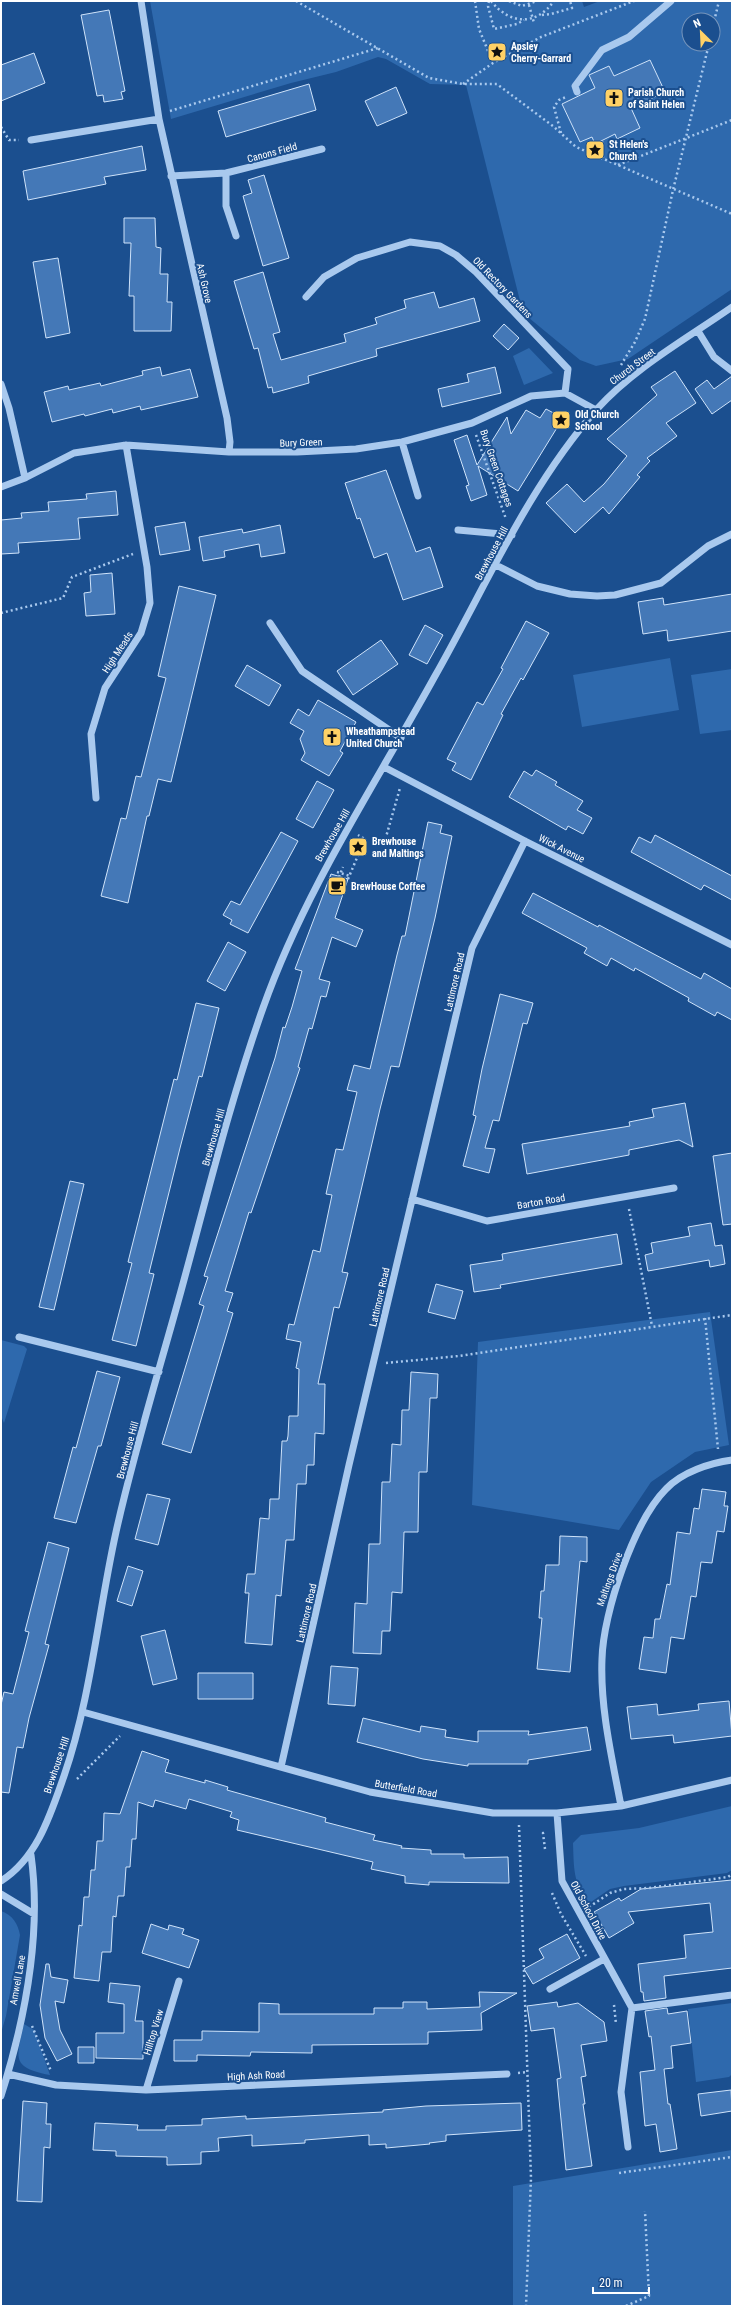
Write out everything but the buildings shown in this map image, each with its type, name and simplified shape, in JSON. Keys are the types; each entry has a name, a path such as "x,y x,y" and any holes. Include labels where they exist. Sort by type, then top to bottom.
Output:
{"street":[{"name":"Ash Grove","path":"141,1 158,117 227,418 230,442 229,452"},
{"path":"577,92 575,86 602,50 629,37 671,1"},
{"path":"31,140 158,117"},
{"name":"Canons Field","path":"171,176 226,173 322,150"},
{"path":"226,173 226,206 236,236"},
{"name":"Old Rectory Gardens","path":"306,297 324,277 357,258 410,242 440,246 456,255 476,272 568,369 565,393"},
{"name":"Church Street","path":"546,476 596,410 623,383 732,307"},
{"path":"698,331 714,357 732,371"},
{"path":"1,384 9,408 25,478"},
{"path":"565,393 596,410"},
{"name":"Bury Green","path":"1,487 25,478 74,453 126,445 229,452 297,452 356,449 402,442 472,423 531,396 565,393"},
{"path":"402,442 418,496"},
{"name":"High Meads","path":"96,798 91,734 105,688 141,633 150,603 147,566 126,445"},
{"name":"Brewhouse Hill","path":"31,1855 64,1777 83,1712 101,1603 116,1535 158,1372 216,1161 246,1058 266,1000 308,901 401,738 546,476"},
{"path":"458,530 512,535"},
{"path":"496,565 538,586 557,591 597,596 615,595 661,583 708,546 732,534"},
{"path":"270,623 302,671 401,738"},
{"name":"Wick Avenue","path":"384,767 525,841 732,944"},
{"name":"Lattimore Road","path":"281,1767 373,1365 472,948 525,841"},
{"name":"Barton Road","path":"412,1199 487,1221 674,1188"},
{"path":"19,1337 158,1372"},
{"name":"Maltings Drive","path":"621,1806 605,1714 602,1659 607,1613 636,1536 650,1509 667,1488 687,1474 719,1462 732,1460"},
{"name":"Butterfield Road","path":"83,1712 370,1792 493,1813 518,1814 557,1812 621,1806 732,1780"},
{"name":"Old School Drive","path":"557,1812 562,1882 632,2008"},
{"path":"1,1881 17,1869 31,1855"},
{"name":"Amwell Lane","path":"1,2096 8,2074 21,2016 33,1948 34,1878 31,1855"},
{"path":"1,1894 34,1914"},
{"path":"550,1989 604,1959"},
{"name":"Hilltop View","path":"146,2090 179,1981"},
{"path":"628,2147 622,2092 632,2008 732,1995"},
{"name":"High Ash Road","path":"8,2074 56,2084 146,2090 506,2074"}],"path":[{"path":"296,1 429,78 463,84 497,84 561,133 576,147 673,190 732,214"},
{"path":"475,1 479,29 493,63"},
{"path":"524,20 502,13 490,1 488,6 494,29 517,24 524,20 541,15 551,14 572,8 570,1"},
{"path":"509,1 522,6 529,5 537,1"},
{"path":"541,15 554,1"},
{"path":"463,84 493,63 541,37 634,1"},
{"path":"716,12 719,1"},
{"path":"529,5 534,23"},
{"path":"158,117 378,48"},
{"path":"621,365 635,342 645,319 673,190 707,52"},
{"path":"561,133 554,107 559,100 577,92"},
{"path":"618,166 732,120"},
{"path":"1,126 9,140 31,140"},
{"path":"602,141 603,159"},
{"name":"Bury Green Cottages","path":"472,423 506,519"},
{"path":"1,614 63,598 72,577 135,554"},
{"path":"384,844 403,777"},
{"path":"337,872 349,878 363,843"},
{"path":"627,1196 652,1326"},
{"path":"373,1365 459,1356 732,1315"},
{"path":"706,1318 719,1462"},
{"path":"64,1777 76,1781 131,1725"},
{"path":"518,1814 531,2170 526,2306"},
{"path":"579,1914 610,1893 624,1889 656,1887 728,1877 732,1874"},
{"path":"21,2016 34,2028 56,2084"},
{"path":"619,2173 732,2157"},
{"path":"626,2306 649,2296 645,2211"}],"shaded area":[{"path":"150,1 582,1 584,7 600,1 732,1 732,289 628,359 596,366 580,360 523,313 466,85 430,84 386,59 378,57 336,72 291,83 171,119","holes":["650,60 665,92 631,108 640,128 617,138 612,128 608,138 596,144 592,137 580,142 562,104 595,88 589,75 609,66 614,76"]},
{"path":"529,348 553,373 524,385 513,356"},
{"path":"670,658 679,710 582,727 573,675"},
{"path":"732,669 732,730 700,734 691,675"},
{"path":"710,1312 729,1445 695,1452 651,1482 619,1530 472,1505 478,1342"},
{"path":"1,1340 24,1346 27,1349 4,1423 1,1416"},
{"path":"732,1806 732,1870 727,1873 610,1889 588,1904 579,1888 574,1868 573,1843 581,1835 639,1828"},
{"path":"1,1911 12,1917 18,1927 20,1935 6,2016 1,2033"},
{"path":"732,2003 732,2074 729,2077 696,2082 688,2009"},
{"path":"24,2024 34,2030 50,2075 28,2069 19,2060 18,2053"},
{"path":"732,2150 732,2306 513,2306 513,2186"}],"place":[{"name":"Apsley Cherry-Garrard","path":"497,52"},
{"name":"Parish Church of Saint Helen","path":"614,98"},
{"name":"St Helen's Church","path":"595,150"},
{"name":"Old Church School","path":"561,420"},
{"name":"Wheathampstead United Church","path":"332,737"},
{"name":"Brewhouse and Maltings","path":"358,847"},
{"name":"BrewHouse Coffee","path":"337,886"}]}
